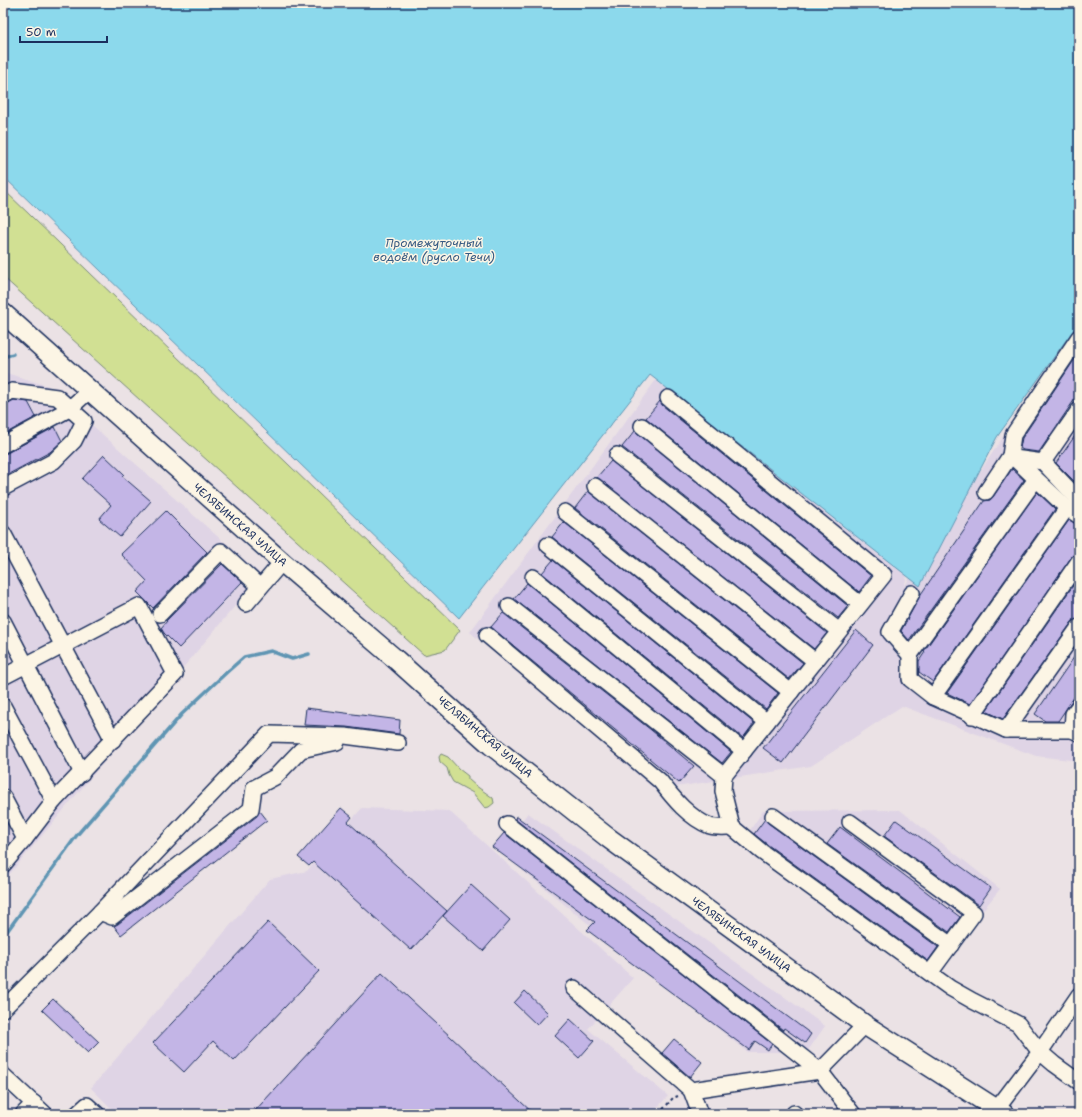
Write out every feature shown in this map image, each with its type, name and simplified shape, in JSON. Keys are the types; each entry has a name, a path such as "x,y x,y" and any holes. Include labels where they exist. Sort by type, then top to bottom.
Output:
{"main road":[{"name":"ЧЕЛЯБИНСКАЯ УЛИЦА","path":"3,313 282,562 393,657 485,740 607,837 865,1025 998,1112"}],"street":[{"path":"986,492 1012,457 1013,434 1079,338"},
{"path":"3,396 12,391 57,397 84,421 74,441 54,461 3,488"},
{"path":"3,445 70,409 89,391"},
{"path":"668,398 884,575 724,776 723,791 732,827 762,852 950,988 1018,1024 1040,1052 1079,1082"},
{"path":"1043,462 1079,410"},
{"path":"642,426 860,604"},
{"path":"617,455 839,632"},
{"path":"1012,457 1043,462 1076,504"},
{"path":"1012,457 1036,479 1076,504"},
{"path":"1036,479 910,655 910,678 934,697 972,716 1006,730 1075,732 1073,714 1079,706"},
{"path":"595,486 815,661"},
{"path":"934,697 1076,504"},
{"path":"565,512 791,692"},
{"path":"3,532 113,740"},
{"path":"548,545 767,722"},
{"path":"160,614 221,551 260,587"},
{"path":"972,716 1079,561"},
{"path":"246,604 282,562"},
{"path":"533,577 744,751"},
{"path":"910,655 890,632 912,593"},
{"path":"3,677 139,606 175,674 54,801 3,865"},
{"path":"509,606 724,776"},
{"path":"3,621 82,773"},
{"path":"1006,730 1079,627"},
{"path":"488,635 660,781 676,802 694,816 711,826 732,827"},
{"path":"3,706 54,801"},
{"path":"3,1010 100,912 269,734 345,736 398,743"},
{"path":"100,912 112,918 251,808 254,788 275,777 301,750 337,742 345,736"},
{"path":"3,797 25,839"},
{"path":"773,816 951,945"},
{"path":"850,822 974,913 930,973"},
{"path":"507,824 820,1072 853,1114"},
{"path":"574,988 691,1090 700,1114"},
{"path":"998,1112 1079,995"},
{"path":"691,1090 820,1072 865,1025"},
{"path":"3,1075 45,1114"},
{"path":"23,1114 34,1103"},
{"path":"77,1114 87,1105 97,1114"}],"path":[{"path":"659,1114 673,1098 691,1090"}],"shaded area":[{"path":"1079,330 1079,761 1036,756 902,706 811,766 656,790 470,632 656,380 907,576 904,587 999,443"},
{"path":"3,372 48,386 261,575 3,882"},
{"path":"362,808 449,811 633,978 588,1029 668,1096 651,1114 117,1114 91,1088 270,879 307,871"},
{"path":"900,810 1000,889 928,978 740,845 763,811"},
{"path":"528,813 825,1026 807,1052 747,1052 497,850"}],"green space":[{"path":"3,189 460,630 445,650 424,655 3,277"},
{"path":"441,754 448,757 468,776 468,779 471,782 493,798 494,803 485,808 473,793 453,782 447,768 440,762 439,757"}],"water":[{"name":"Промежуточный водоём (русло Течи)","path":"3,3 1079,3 1079,322 997,437 920,586 650,375 459,618 3,176"}],"building":[{"path":"1079,353 1079,393 1039,452 1023,450 1020,448 1022,438"},
{"path":"14,400 28,402 36,417 3,435 3,406"},
{"path":"660,401 662,405 871,576 859,592 646,418"},
{"path":"55,427 62,441 50,452 3,477 3,454"},
{"path":"1079,430 1079,473 1074,481 1056,463"},
{"path":"635,431 848,606 838,618 622,447"},
{"path":"104,455 124,474 122,476 151,501 120,537 99,519 111,505 82,479"},
{"path":"611,461 827,633 814,649 597,477"},
{"path":"1012,469 1024,480 909,640 901,631 921,594 984,501 990,500 993,497"},
{"path":"588,491 803,663 789,679 575,508"},
{"path":"1037,492 1055,509 933,682 919,672 919,661 925,652 924,651"},
{"path":"166,511 207,552 153,608 137,592 147,581 121,554"},
{"path":"1069,520 1079,525 1079,552 1072,556 970,704 947,693"},
{"path":"564,522 778,693 766,709 552,537"},
{"path":"553,560 754,723 743,738 542,573"},
{"path":"222,564 242,582 179,648 161,628 166,621"},
{"path":"1079,577 1079,617 1072,622 1003,719 986,711"},
{"path":"527,583 731,752 722,763 514,599"},
{"path":"503,613 651,730 694,766 679,783 491,627"},
{"path":"856,630 873,645 783,763 763,748"},
{"path":"1079,650 1079,690 1058,721 1045,721 1035,714"},
{"path":"306,708 400,720 399,734 346,727 304,725"},
{"path":"341,808 352,817 348,822 447,911 411,950 313,862 309,866 298,857"},
{"path":"260,811 267,820 121,935 114,926 257,816"},
{"path":"516,816 811,1034 805,1043 784,1028 783,1030 515,819"},
{"path":"765,819 768,823 938,947 928,961 754,834"},
{"path":"896,820 991,888 979,905 884,836"},
{"path":"840,827 960,917 949,932 827,844"},
{"path":"504,833 772,1044 768,1050 755,1041 749,1050 587,930 595,922 492,847"},
{"path":"471,885 510,920 483,951 443,916"},
{"path":"268,922 319,971 234,1061 213,1041 184,1072 153,1043"},
{"path":"382,973 534,1114 252,1114"},
{"path":"525,991 548,1013 537,1025 514,1003"},
{"path":"53,999 99,1042 88,1053 42,1010"},
{"path":"570,1019 594,1041 579,1058 555,1036"},
{"path":"674,1039 702,1062 690,1077 662,1053"}],"waterway":[{"path":"3,357 13,354"},
{"path":"3,937 77,835 182,714 227,672 244,657 271,651 292,659 309,654"}]}
